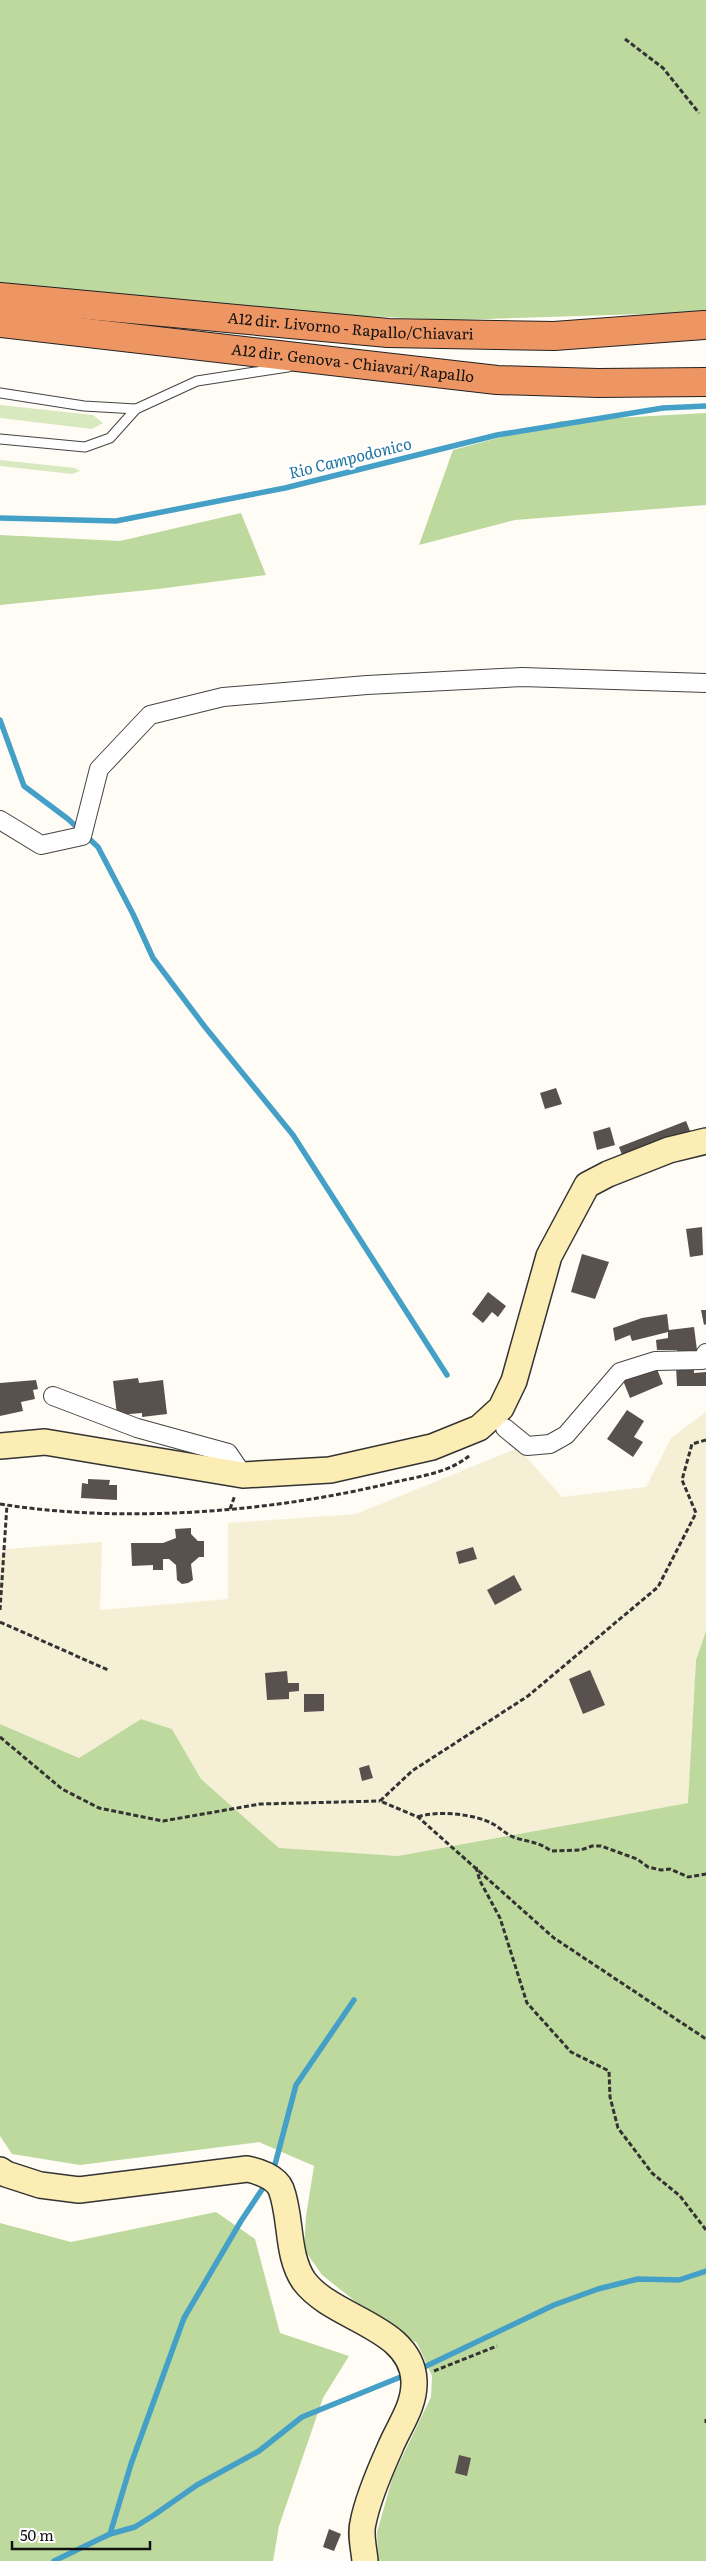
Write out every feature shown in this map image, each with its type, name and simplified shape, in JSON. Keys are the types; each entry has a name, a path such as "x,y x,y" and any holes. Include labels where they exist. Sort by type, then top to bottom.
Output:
{"highway":[{"name":"A12 dir. Livorno - Rapallo/Chiavari","path":"0,297 388,333 554,336 704,325"},
{"name":"A12 dir. Genova - Chiavari/Rapallo","path":"0,323 497,380 598,383 706,382"}],"street":[{"path":"0,820 40,845 82,836 99,769 150,715 223,697 367,685 522,677 706,683"},
{"path":"0,1446 45,1442 243,1475 330,1470 368,1463 432,1447 479,1428 501,1408 514,1381 549,1256 587,1185 608,1174 669,1150 706,1141"},
{"path":"505,1428 527,1446 550,1444 566,1436 620,1372 655,1361 702,1360 706,1353"},
{"path":"53,1396 137,1428 228,1454 243,1475"},
{"path":"0,2170 6,2174 40,2185 79,2190 247,2168 262,2172 281,2187 295,2262 304,2280 320,2297 399,2344 410,2359 414,2379 414,2398 390,2448 362,2524 365,2561"}],"lane":[{"path":"0,439 85,447 110,438 136,409 197,381 287,367 296,368"},
{"path":"451,384 497,380"},
{"path":"0,393 84,406 136,409"}],"path":[{"path":"625,39 663,68 699,113"},
{"path":"380,1802 412,1771 528,1696 658,1587 696,1513 682,1480 692,1444 706,1440"},
{"path":"0,1504 47,1511 144,1513 230,1509"},
{"path":"0,1610 7,1505"},
{"path":"0,1622 108,1670"},
{"path":"0,1737 62,1789 99,1808 163,1821 260,1804 380,1802 418,1817 476,1866 554,1938 706,2039"},
{"path":"418,1817 428,1814 471,1816 493,1823 503,1832 516,1838 541,1843 551,1851 581,1850 592,1846 601,1846 637,1859 648,1867 670,1869 688,1877 706,1874"},
{"path":"476,1866 480,1881 500,1918 527,2003 571,2052 609,2071 610,2097 618,2128 652,2173 680,2196 706,2230"},
{"path":"414,2379 497,2346"}],"shaded area":[{"path":"706,1412 706,1631 696,1660 689,1803 398,1856 280,1849 201,1779 172,1729 141,1719 79,1758 0,1724 0,1554 6,1549 102,1542 100,1610 228,1599 228,1523 356,1514 518,1448 562,1497 646,1487 671,1438"}],"green space":[{"path":"0,0 706,0 706,312 453,320 223,310 0,283"},
{"path":"0,405 93,415 103,423 92,429 0,418"},
{"path":"706,413 706,505 515,520 419,545 453,450 561,421"},
{"path":"0,460 75,468 80,471 72,474 0,466"},
{"path":"241,513 266,575 158,589 0,605 0,535 120,541"},
{"path":"706,1631 706,2561 378,2561 377,2532 393,2476 431,2397 432,2376 417,2343 365,2309 322,2275 304,2249 306,2216 314,2166 259,2142 80,2165 12,2154 0,2136 0,1724 79,1758 141,1719 172,1729 201,1779 279,1848 398,1856 688,1803 696,1660"},
{"path":"216,2212 255,2239 280,2333 349,2356 323,2398 279,2526 273,2561 0,2561 0,2223 71,2242"}],"building":[{"path":"556,1088 562,1104 545,1109 540,1093"},
{"path":"686,1121 690,1131 625,1163 619,1147"},
{"path":"610,1127 615,1145 597,1150 593,1132"},
{"path":"702,1227 703,1255 690,1257 686,1229"},
{"path":"582,1254 609,1262 595,1299 571,1292"},
{"path":"488,1292 506,1306 498,1317 492,1312 483,1323 472,1314"},
{"path":"701,1310 706,1310 706,1324 704,1325"},
{"path":"667,1314 669,1330 694,1327 698,1358 678,1356 677,1350 657,1350 656,1340 668,1338 668,1332 632,1341 630,1335 615,1341 613,1328 642,1318"},
{"path":"655,1364 663,1384 630,1398 622,1378"},
{"path":"694,1365 694,1373 706,1372 706,1386 677,1386 676,1366"},
{"path":"138,1378 139,1383 163,1380 167,1414 142,1417 142,1413 117,1415 113,1381"},
{"path":"36,1380 38,1389 33,1390 35,1399 21,1402 23,1411 0,1416 0,1383"},
{"path":"627,1410 644,1421 634,1437 643,1442 633,1457 607,1439"},
{"path":"88,1479 110,1480 109,1485 117,1485 117,1500 81,1498 82,1483 88,1484"},
{"path":"191,1528 191,1534 198,1541 204,1541 204,1557 199,1557 191,1564 193,1580 182,1584 177,1580 176,1565 169,1559 163,1559 163,1570 153,1570 153,1565 132,1566 131,1543 163,1543 176,1538 175,1529"},
{"path":"473,1547 477,1559 459,1564 456,1552"},
{"path":"514,1575 522,1590 495,1605 487,1590"},
{"path":"590,1670 605,1705 583,1714 569,1679"},
{"path":"287,1671 288,1683 299,1683 299,1691 289,1692 289,1699 267,1700 265,1673"},
{"path":"304,1694 324,1694 324,1711 304,1712"},
{"path":"369,1765 373,1778 362,1781 359,1768"},
{"path":"459,2455 471,2458 467,2476 455,2473"},
{"path":"329,2529 341,2534 334,2551 323,2547"}],"waterway":[{"name":"Rio Campodonico","path":"0,518 116,521 285,488 497,435 663,408 706,406"},
{"path":"0,720 24,786 68,819 98,847 133,914 153,958 205,1027 293,1135 447,1375"},
{"path":"273,2172 296,2085 354,2000"},
{"path":"110,2534 131,2464 184,2318 241,2221 267,2182"},
{"path":"418,2370 554,2305 598,2289 638,2279 679,2280 706,2271"},
{"path":"54,2561 110,2534 135,2527 197,2485 259,2451 302,2417 408,2374"}]}
